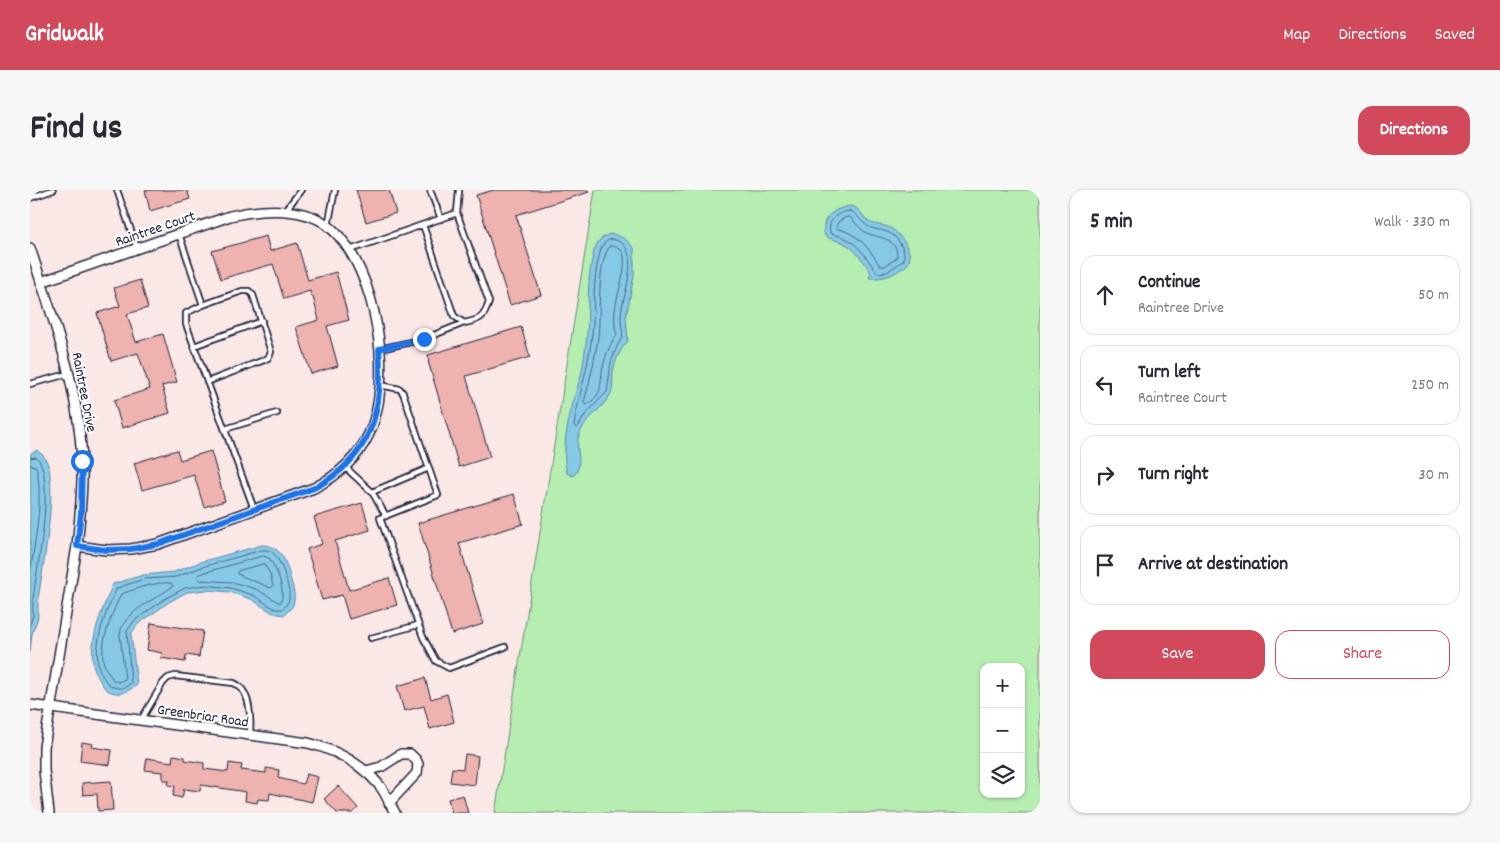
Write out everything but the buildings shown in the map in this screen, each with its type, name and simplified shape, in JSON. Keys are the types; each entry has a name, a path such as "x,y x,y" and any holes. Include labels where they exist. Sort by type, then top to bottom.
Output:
{"street":[{"name":"Raintree Court","path":"41,282 248,212 285,211 314,217 332,228 355,261 371,300 376,320 380,385 374,420 360,450 345,467 328,480 314,488 149,546 106,550 77,546"},
{"name":"Raintree Drive","path":"30,248 61,339 78,417 82,461 81,513 77,546 44,747 44,770 49,813"},
{"name":"Greenbriar Road","path":"30,705 308,743 323,747 338,753 366,771 381,787 395,813"},
{"path":"366,771 380,767 401,754 410,754 416,760 418,764 417,773 389,803"}],"lane":[{"path":"30,198 53,190"},
{"path":"117,190 138,248"},
{"path":"285,211 301,190"},
{"path":"328,226 335,190"},
{"path":"430,190 441,219"},
{"path":"379,349 424,339 464,323 477,320 485,314 489,302 457,213 459,190"},
{"path":"348,251 457,213"},
{"path":"423,225 454,316 464,323"},
{"path":"179,234 203,304"},
{"path":"207,382 268,358 271,352 253,296 246,290 203,304 190,310 184,317 207,382 254,509"},
{"path":"194,346 262,321"},
{"path":"30,378 32,383 69,373"},
{"path":"380,385 400,389 403,393 438,495 380,518 423,637 436,661 449,668 505,647"},
{"path":"225,430 277,412"},
{"path":"345,467 372,492 386,516"},
{"path":"372,492 428,468"},
{"path":"371,638 418,625"},
{"path":"141,720 168,678 175,676 234,683 239,685 244,691 251,719 250,735"}],"green space":[{"path":"595,190 1040,190 1040,813 495,813"}],"water":[{"path":"851,206 859,210 873,224 887,227 898,234 908,249 910,259 906,266 887,276 869,278 871,273 856,252 844,243 825,236 824,224 826,219 834,211"},
{"path":"610,234 624,238 634,248 634,276 626,317 628,341 620,351 615,364 610,395 580,432 578,439 579,464 573,476 567,473 565,461 566,435 582,371 587,333 590,274 594,251 598,242"},
{"path":"37,450 44,457 49,470 51,486 49,527 38,600 38,617 32,634 30,652 30,454"},
{"path":"262,545 269,546 280,553 288,571 294,598 292,607 284,615 273,613 251,599 229,592 206,590 187,592 169,602 137,625 131,634 137,685 120,693 104,688 94,669 92,657 93,644 99,619 113,584 143,575 174,572 200,562"}],"route":[{"path":"82,461 81,513 77,546 106,550 131,549 158,544 314,488 342,470 360,450 374,420 380,384 379,349 424,339"}]}
